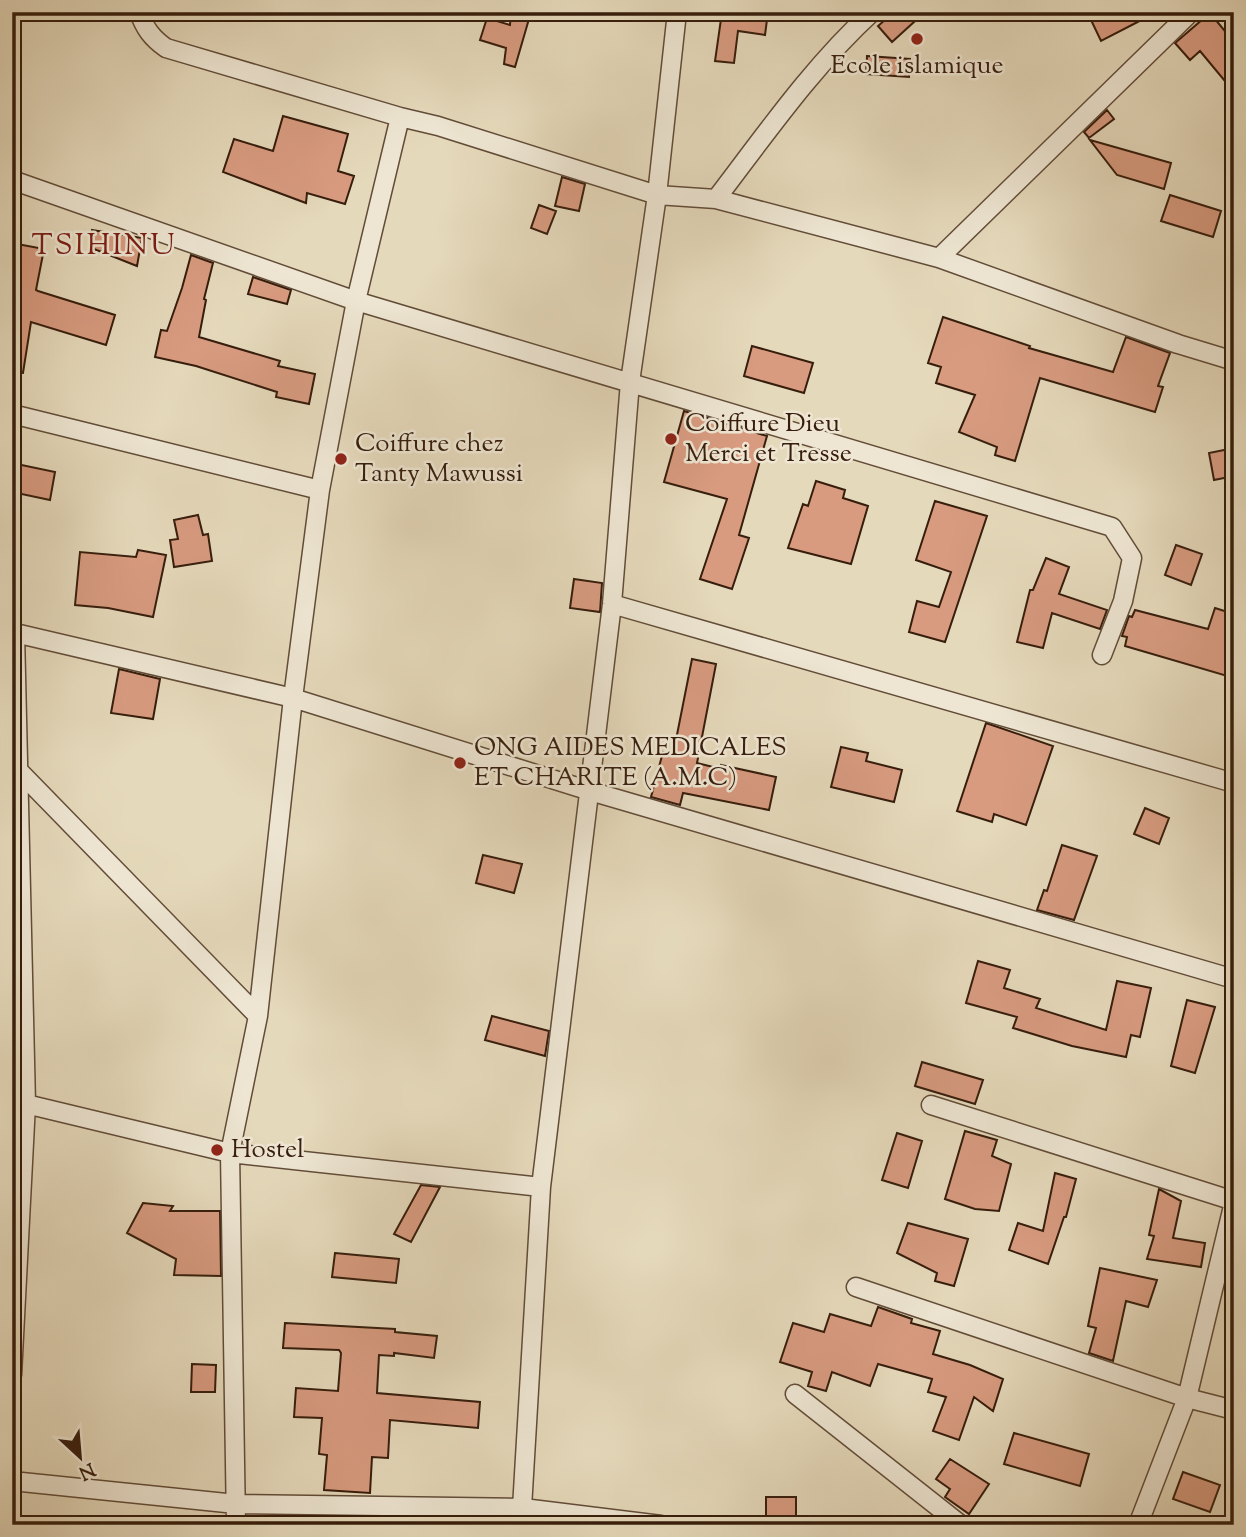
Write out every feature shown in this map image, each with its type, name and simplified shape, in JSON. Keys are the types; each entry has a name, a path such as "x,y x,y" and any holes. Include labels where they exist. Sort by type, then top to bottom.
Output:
{"street":[{"path":"139,12 153,38 166,48 438,126 657,195 716,199 939,258 1178,344 1234,361"},
{"path":"522,1517 541,1187 612,604 630,382 657,195 677,12"},
{"path":"716,199 817,67 842,39 872,12"},
{"path":"939,258 1191,12"},
{"path":"236,1525 230,1153 258,1016 293,698 320,491 356,301 400,117"},
{"path":"12,180 356,301 1112,527 1132,558 1123,601 1102,655"},
{"path":"12,414 320,491"},
{"path":"612,604 1234,783"},
{"path":"12,1375 19,1104 19,771 13,632 293,698 590,790 1234,979"},
{"path":"19,771 258,1016"},
{"path":"19,1104 230,1153 541,1187"},
{"path":"931,1104 1234,1202 1187,1398 1138,1525"},
{"path":"856,1287 1187,1398 1234,1410"},
{"path":"795,1394 961,1525"},
{"path":"12,1480 236,1504 661,1525"}],"building":[{"path":"511,12 531,12 515,67 504,64 506,48 480,40 487,18 510,25"},
{"path":"722,12 768,12 765,35 738,31 734,63 715,61"},
{"path":"894,12 925,12 892,42 878,26"},
{"path":"1107,12 1157,12 1101,41 1091,20"},
{"path":"1210,13 1234,42 1234,92 1200,51 1190,60 1175,43"},
{"path":"867,56 910,59 909,77 866,74"},
{"path":"1107,110 1114,119 1089,138 1084,132"},
{"path":"283,116 348,134 338,171 354,176 345,204 307,193 306,203 223,172 234,139 273,151"},
{"path":"1090,140 1171,163 1164,189 1117,175"},
{"path":"562,177 585,184 579,211 555,206"},
{"path":"1170,195 1221,211 1213,237 1161,221"},
{"path":"539,205 556,211 547,234 531,228"},
{"path":"92,230 142,238 137,266 89,247"},
{"path":"12,243 44,249 36,290 115,315 106,345 31,322 23,373 12,372"},
{"path":"191,255 213,263 204,299 206,300 199,337 280,361 278,366 315,374 309,404 276,397 277,392 196,366 155,357 161,330 167,331"},
{"path":"253,277 291,290 287,304 248,294"},
{"path":"943,317 1030,346 1029,348 1113,372 1126,337 1170,353 1158,386 1163,387 1155,412 1040,378 1015,461 995,455 997,447 959,432 975,395 936,383 941,367 928,363"},
{"path":"752,346 813,363 804,393 744,376"},
{"path":"684,411 767,436 739,535 749,538 732,589 700,579 727,499 664,482"},
{"path":"1234,448 1234,476 1214,480 1209,453"},
{"path":"12,463 55,472 50,500 12,492"},
{"path":"816,481 845,490 843,498 868,506 851,564 788,548 803,504 808,506"},
{"path":"935,501 987,516 945,642 909,632 917,601 939,607 951,572 916,560"},
{"path":"198,515 203,535 208,534 212,561 174,567 170,540 178,539 174,520"},
{"path":"1176,545 1202,554 1191,585 1165,575"},
{"path":"138,550 166,555 153,617 75,605 80,552 136,557"},
{"path":"1046,558 1069,567 1059,594 1107,610 1100,629 1052,613 1043,648 1017,642 1030,590 1033,590"},
{"path":"574,579 602,583 600,612 570,608"},
{"path":"1215,608 1234,614 1234,678 1125,646 1127,637 1122,636 1129,616 1132,617 1135,610 1208,629"},
{"path":"692,659 716,664 697,763 721,769 721,765 776,777 769,810 683,793 680,805 651,797 663,752 673,755"},
{"path":"119,669 160,679 153,719 111,713"},
{"path":"986,723 1053,746 1026,825 994,814 992,822 957,811"},
{"path":"841,747 868,753 866,761 902,770 894,802 831,787"},
{"path":"1145,808 1169,818 1159,844 1134,834"},
{"path":"1062,845 1097,856 1074,920 1037,910 1044,890 1047,891"},
{"path":"483,855 522,864 514,893 476,883"},
{"path":"978,961 1010,970 1004,988 1040,999 1036,1008 1106,1030 1117,981 1151,988 1140,1037 1131,1035 1126,1057 1072,1046 1013,1028 1017,1017 966,1003"},
{"path":"1187,1000 1215,1007 1195,1073 1171,1066"},
{"path":"492,1016 549,1031 545,1056 485,1040"},
{"path":"922,1062 983,1080 975,1104 915,1086"},
{"path":"965,1131 997,1140 992,1156 1011,1164 999,1211 975,1209 945,1199"},
{"path":"897,1133 922,1141 908,1188 882,1180"},
{"path":"1055,1173 1076,1179 1066,1217 1048,1264 1009,1250 1018,1223 1043,1231"},
{"path":"421,1185 440,1187 411,1242 394,1234"},
{"path":"1159,1189 1181,1201 1173,1238 1205,1243 1201,1267 1147,1259 1154,1236 1149,1235"},
{"path":"143,1203 173,1206 170,1211 220,1211 221,1276 174,1275 176,1259 127,1233"},
{"path":"908,1223 968,1239 954,1286 935,1281 937,1273 897,1253"},
{"path":"335,1253 399,1259 396,1283 332,1277"},
{"path":"1100,1268 1157,1280 1148,1307 1126,1301 1113,1361 1089,1353 1096,1328 1088,1326"},
{"path":"878,1307 912,1319 911,1323 940,1331 933,1354 1003,1379 993,1411 974,1397 959,1440 933,1431 946,1397 928,1392 932,1379 878,1364 870,1386 832,1372 826,1391 808,1386 812,1372 780,1362 793,1323 824,1332 830,1314 871,1326"},
{"path":"285,1323 395,1329 395,1332 437,1336 434,1358 394,1353 394,1356 379,1355 377,1393 480,1402 478,1428 390,1420 388,1458 372,1457 370,1493 324,1490 327,1455 319,1454 322,1418 294,1417 296,1388 338,1391 341,1353 339,1350 283,1348"},
{"path":"192,1364 216,1365 215,1392 191,1392"},
{"path":"1014,1433 1089,1454 1080,1486 1004,1464"},
{"path":"950,1459 989,1484 969,1514 945,1497 950,1489 936,1479"},
{"path":"1183,1472 1220,1485 1210,1512 1173,1499"},
{"path":"766,1497 796,1497 796,1516 766,1516"}],"place":[{"name":"Ecole islamique","path":"917,39"},
{"name":"Coiffure Dieu Merci et Tresse","path":"671,439"},
{"name":"Coiffure chez Tanty Mawussi","path":"341,459"},
{"name":"ONG AIDES MEDICALES ET CHARITE (A.M.C)","path":"460,763"},
{"name":"Hostel","path":"217,1150"}],"district":[{"name":"TSIHINU","path":"104,246"}]}
